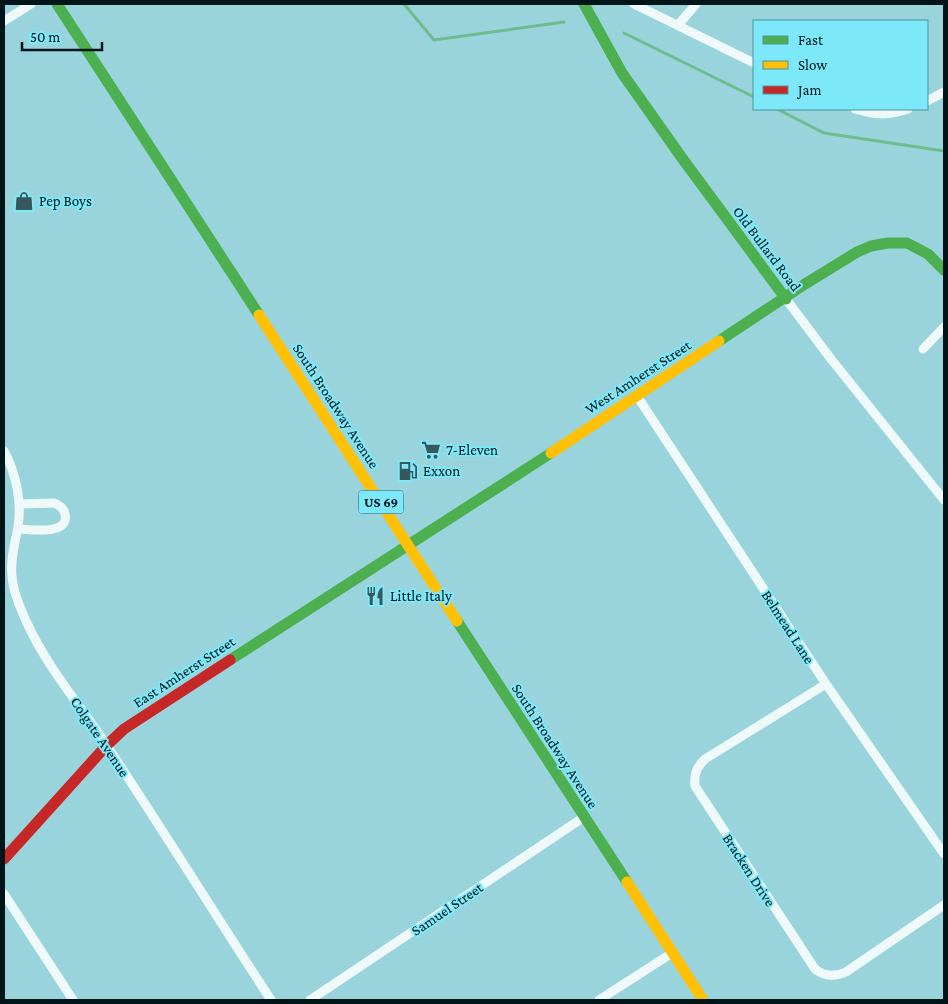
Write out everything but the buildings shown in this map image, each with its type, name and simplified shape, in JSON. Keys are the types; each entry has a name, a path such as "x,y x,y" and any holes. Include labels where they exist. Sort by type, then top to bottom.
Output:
{"main road":[{"name":"South Broadway Avenue","path":"58,4 703,1000"},
{"name":"Old Bullard Road","path":"585,4 622,73 786,299"},
{"name":"West Amherst Street","path":"408,544 786,299 805,284 857,252 871,246 888,243 907,243 928,254 944,270"},
{"name":"East Amherst Street","path":"4,858 106,745 124,729 408,544"}],"street":[{"path":"4,21 30,4"},
{"path":"634,4 753,62"},
{"path":"678,25 696,4"},
{"path":"928,100 944,92"},
{"path":"859,110 872,114 895,114 905,110"},
{"name":"Old Bullard Road","path":"786,299 831,359 944,500"},
{"path":"923,348 944,328"},
{"name":"Belmead Lane","path":"637,396 826,684 944,854"},
{"name":"Colgate Avenue","path":"4,451 16,485 19,504 18,529 8,568 28,624 50,664 106,745 271,1000"},
{"path":"18,529 55,529 63,525 66,518 64,510 54,503 19,504"},
{"name":"Bracken Drive","path":"826,684 705,759 697,767 694,776 695,786 815,969 819,972 828,976 837,976 846,972 944,904"},
{"name":"Samuel Street","path":"310,1000 584,817"},
{"path":"4,894 73,1000"},
{"path":"599,1000 672,953"}],"waterway":[{"path":"404,4 434,40 564,22"},
{"path":"624,33 753,97"},
{"path":"779,110 824,133 944,151"}],"traffic: fast":[{"path":"57,4 259,315"},
{"path":"584,4 622,73 786,299"},
{"path":"719,341 805,284 857,252 871,246 888,243 907,243 928,254 944,270"},
{"path":"230,660 551,453"},
{"path":"457,621 627,882"}],"traffic: slow":[{"path":"259,315 457,621"},
{"path":"551,453 719,341"},
{"path":"627,882 703,1000"}],"traffic: jam":[{"path":"4,859 107,745 124,729 230,660"}],"place":[{"name":"Pep Boys","path":"24,201"},
{"name":"7-Eleven","path":"431,450"},
{"name":"Exxon","path":"408,471"},
{"name":"Little Italy","path":"375,596"}]}
